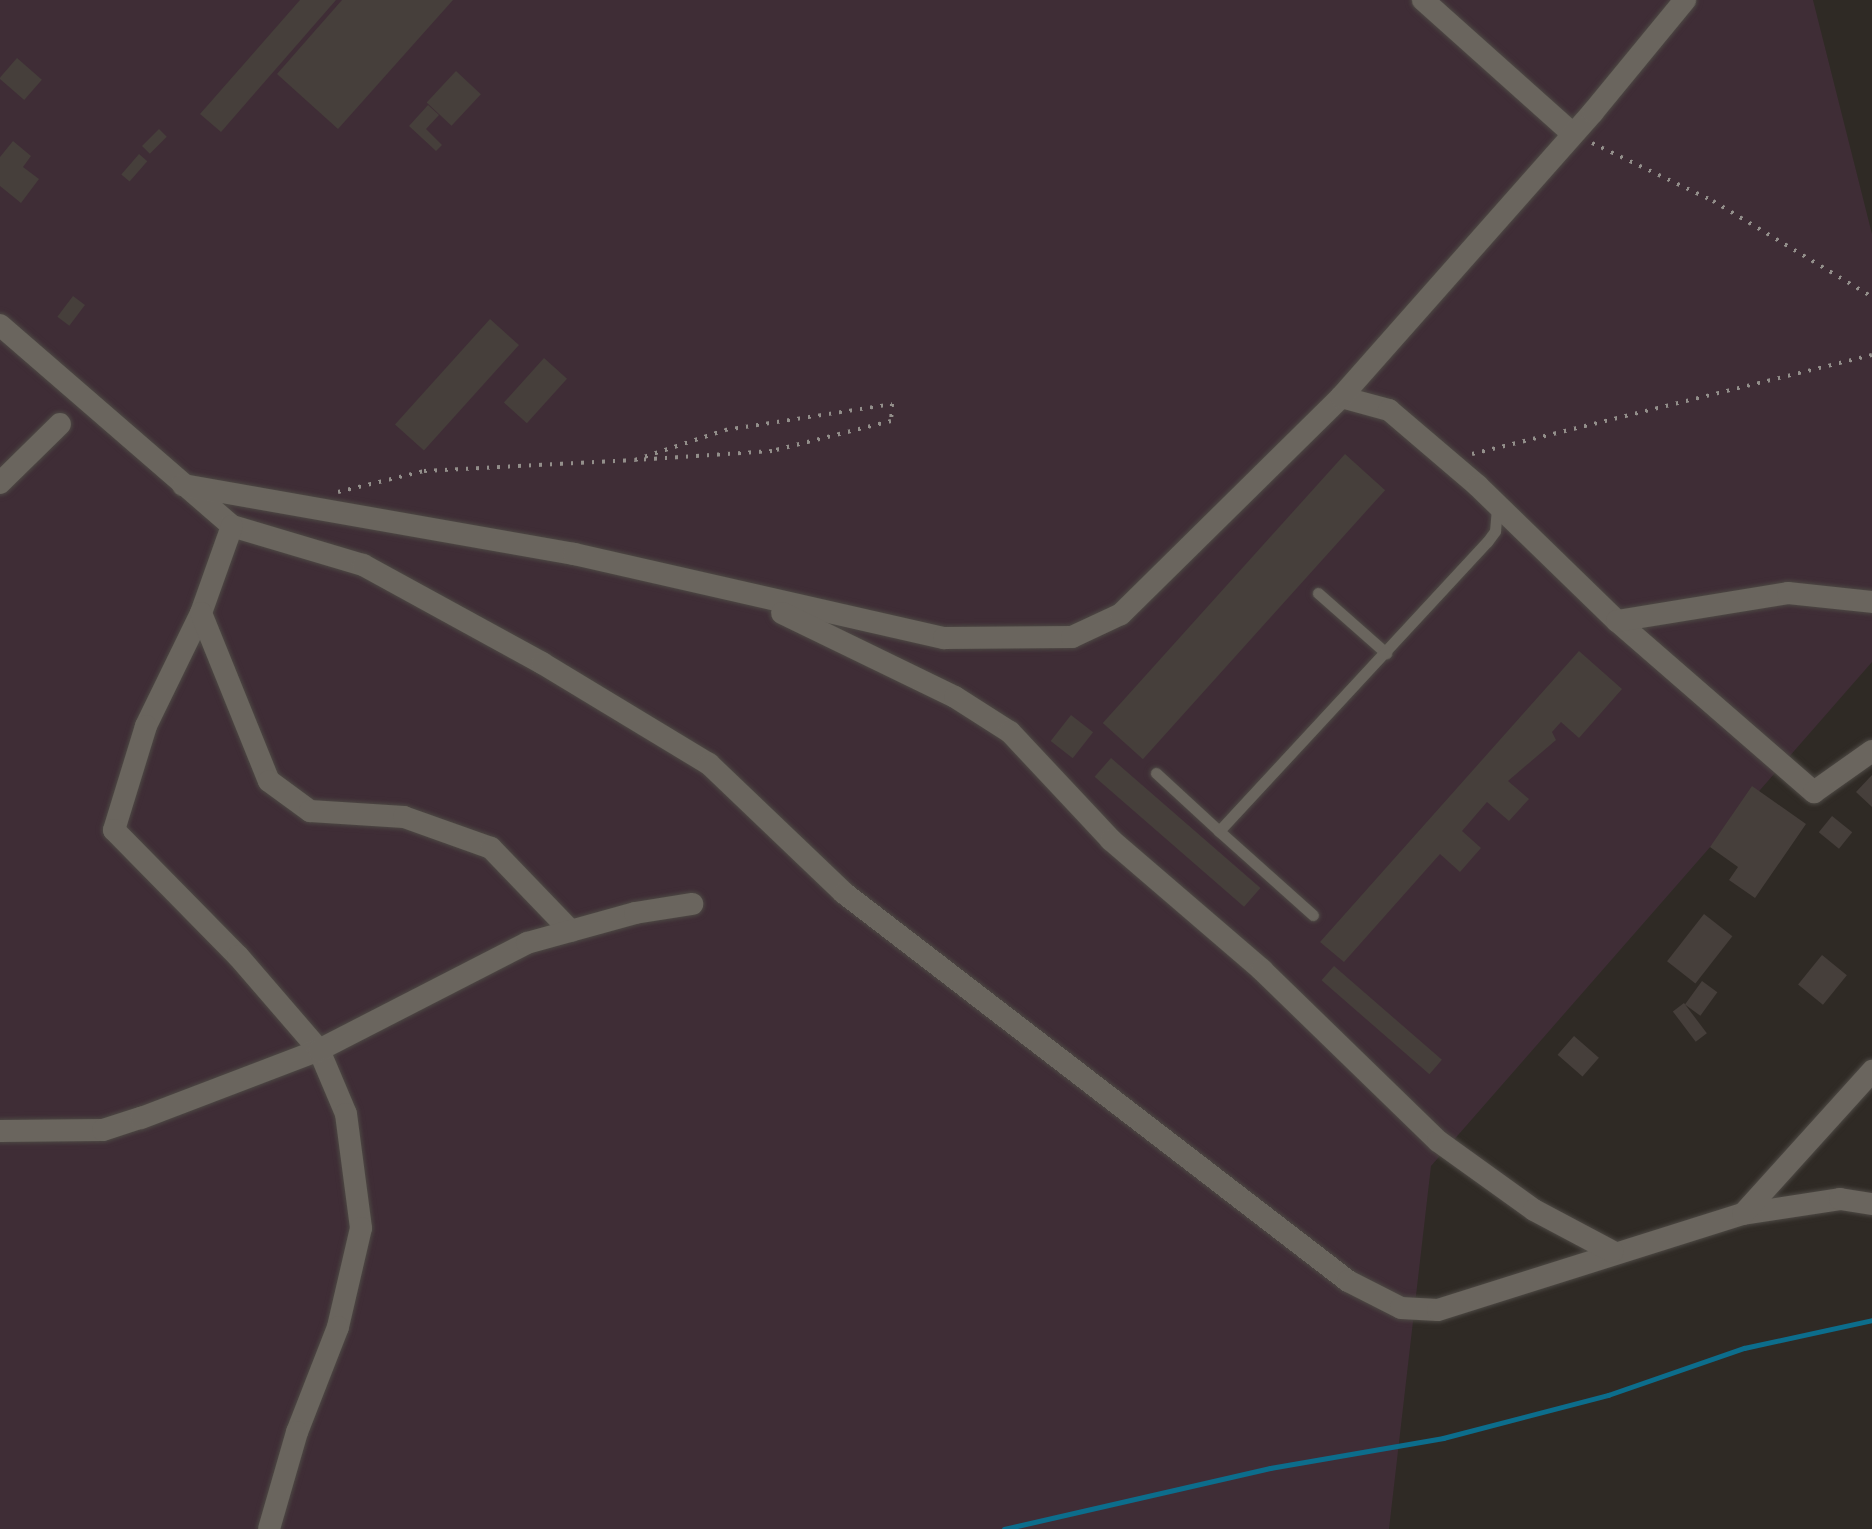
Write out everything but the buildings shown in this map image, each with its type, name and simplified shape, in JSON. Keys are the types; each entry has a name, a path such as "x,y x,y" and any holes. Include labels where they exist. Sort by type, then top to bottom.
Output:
{"street":[{"path":"1423,0 1574,134"},
{"path":"180,485 574,554 944,638 1072,637 1121,614 1340,397 1574,134 1685,0"},
{"path":"0,325 180,485 232,526 362,565 671,738 744,794 801,856 844,893 1348,1281 1401,1308 1438,1310 1744,1214 1840,1199 1872,1204"},
{"path":"1340,397 1389,410 1497,504 1617,621 1814,792 1872,751"},
{"path":"0,483 60,424"},
{"path":"232,526 201,613 146,726 114,830 238,956 318,1050 346,1114 361,1228 338,1328 297,1432 270,1529"},
{"path":"1617,621 1788,594 1872,602"},
{"path":"743,595 955,697 1010,732 1111,840 1262,970 1438,1142 1534,1210 1614,1252"},
{"path":"201,613 268,782 310,811 404,817 491,848 572,931"},
{"path":"0,1131 102,1130 318,1050 527,944 635,913 692,904"},
{"path":"1744,1214 1872,1072"}],"lane":[{"path":"1219,831 1487,542 1496,524 1497,504"},
{"path":"1318,593 1386,653"},
{"path":"1156,772 1313,915"}],"path":[{"path":"1574,134 1713,201 1872,297"},
{"path":"1448,460 1872,355"},
{"path":"332,494 424,470 636,460 772,451 890,422 892,404 725,430 636,460"}],"shaded area":[{"path":"0,0 1813,0 1872,234 1872,662 1431,1166 1389,1529 0,1529"}],"waterway":[{"path":"1004,1529 1270,1468 1443,1438 1608,1395 1744,1348 1872,1320"}]}
